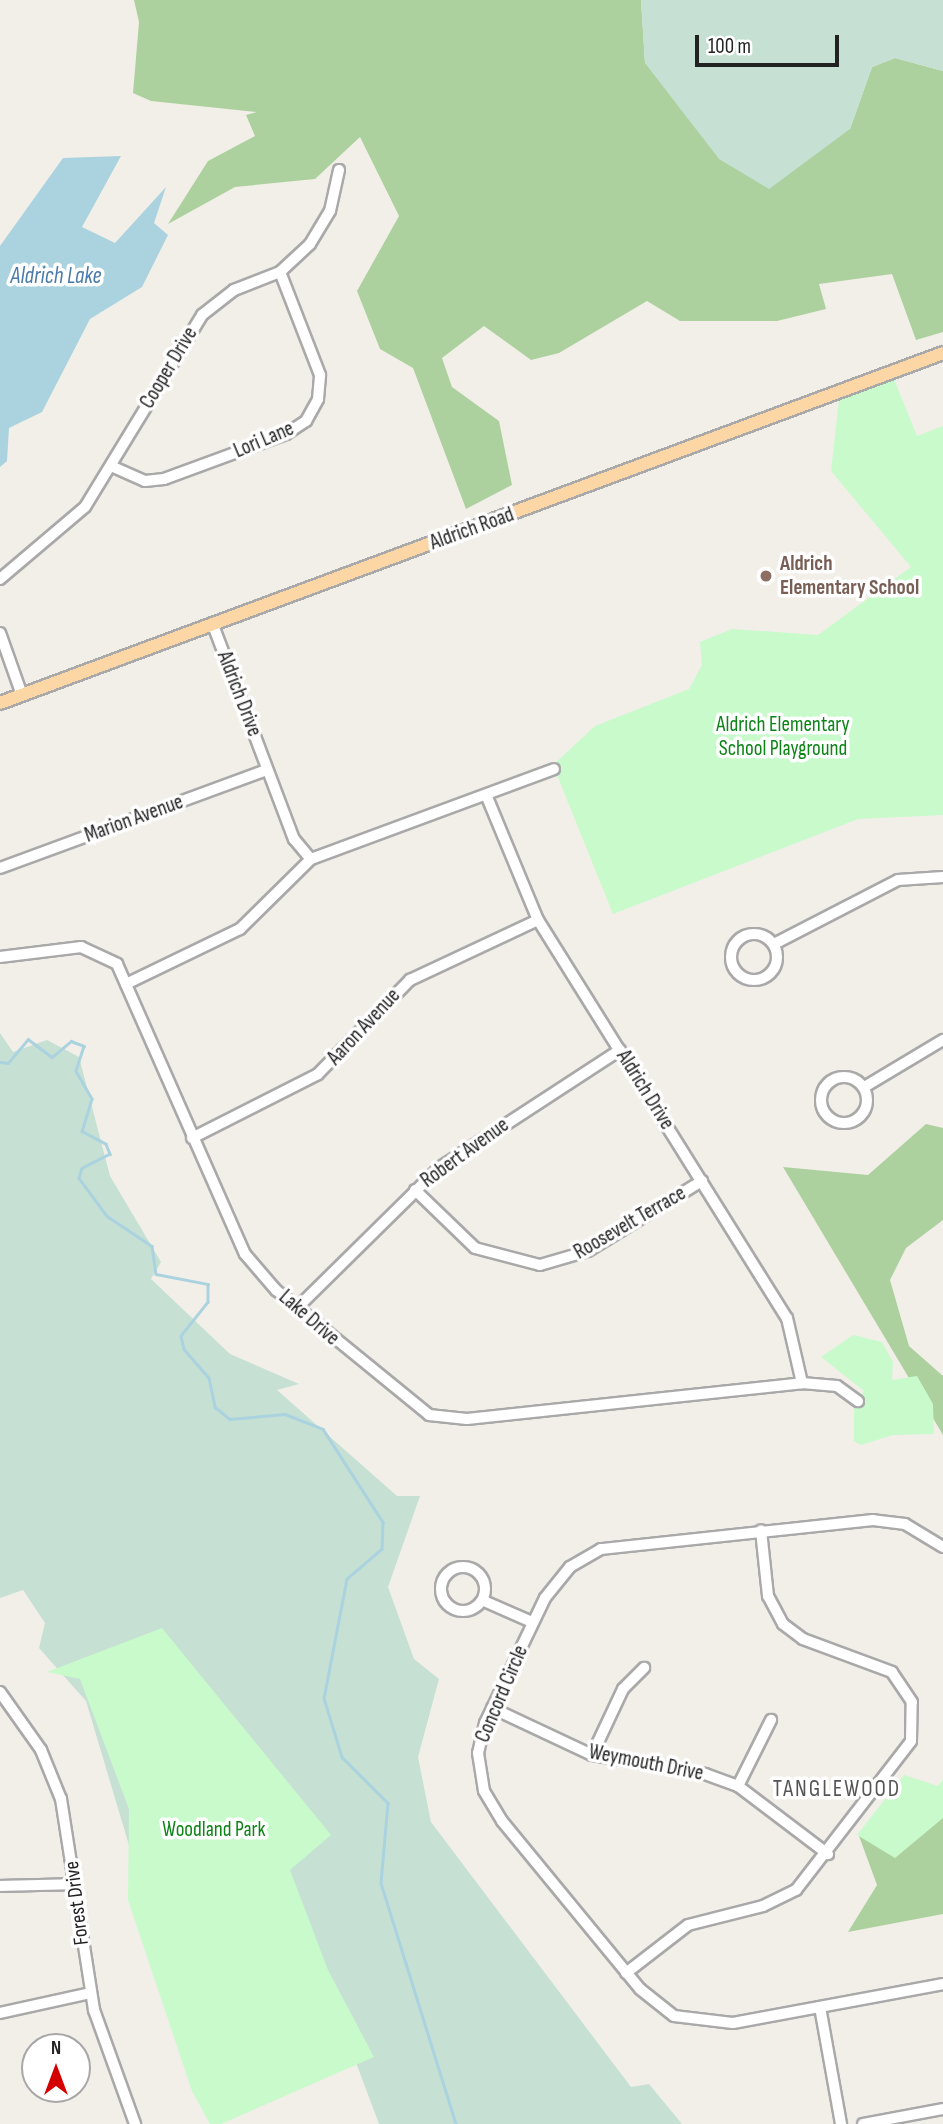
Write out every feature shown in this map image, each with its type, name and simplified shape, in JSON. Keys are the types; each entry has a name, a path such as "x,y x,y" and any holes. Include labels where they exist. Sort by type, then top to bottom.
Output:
{"main road":[{"name":"Aldrich Road","path":"0,703 943,353"}],"street":[{"name":"Cooper Drive","path":"0,579 79,514 202,315 234,290 280,272 321,229 340,170"},
{"name":"Lori Lane","path":"111,466 145,481 164,480 286,434 306,421 318,399 320,375 280,272"},
{"name":"Aldrich Drive","path":"213,625 294,839 311,859"},
{"path":"0,633 22,695"},
{"path":"126,984 240,929 311,859 487,797 554,769"},
{"name":"Marion Avenue","path":"0,868 267,770"},
{"name":"Aldrich Drive","path":"487,797 538,920 787,1318 802,1383"},
{"path":"776,943 898,880 943,877"},
{"name":"Aaron Avenue","path":"192,1138 318,1074 410,980 538,920"},
{"path":"760,934 776,943 776,962 766,977 750,980 736,973 731,952 739,938 760,934"},
{"name":"Lake Drive","path":"0,957 93,948 117,964 245,1254 297,1308 407,1402 442,1419 802,1383 837,1386 858,1401"},
{"path":"866,1086 943,1040"},
{"name":"Robert Avenue","path":"297,1308 415,1190 462,1150 620,1050"},
{"path":"845,1077 866,1086 865,1109 855,1121 837,1122 823,1111 822,1091 831,1081 845,1077"},
{"name":"Roosevelt Terrace","path":"415,1190 475,1248 540,1265 588,1251 702,1181"},
{"name":"Concord Circle","path":"820,2007 722,2025 696,2023 659,2006 626,1973 489,1802 478,1753 492,1708 532,1622 563,1573 601,1549 761,1530 885,1520 916,1529 943,1547"},
{"path":"626,1973 688,1925 782,1898 828,1854 905,1756 914,1731 912,1702 883,1666 803,1639 783,1624 768,1595 761,1530"},
{"path":"484,1601 483,1580 472,1569 452,1570 442,1581 442,1597 454,1610 484,1601 532,1622"},
{"path":"592,1755 623,1689 644,1668"},
{"name":"Forest Drive","path":"2,1698 41,1750 61,1799 91,1993 135,2124"},
{"name":"Weymouth Drive","path":"492,1708 592,1755 705,1774 738,1786 828,1854"},
{"path":"738,1786 771,1720"},
{"path":"0,1886 75,1884"},
{"path":"841,2124 820,2007 943,1984"},
{"path":"0,2013 91,1993"},
{"path":"863,2124 943,2109"}],"green space":[{"path":"134,0 641,0 645,63 850,129 872,67 895,58 943,71 943,332 916,340 892,274 819,284 826,309 777,321 680,321 647,301 559,353 531,360 484,326 442,358 452,387 499,421 512,485 466,509 413,368 380,349 357,291 399,216 360,137 315,179 235,187 168,224 208,161 255,136 246,115 257,112 151,101 133,93 139,22"},
{"path":"641,0 943,0 943,71 895,58 872,67 850,129 769,189 719,159 645,63"},
{"name":"Aldrich Elementary School Playground","path":"891,372 917,436 943,426 943,815 858,819 613,914 553,765 595,726 689,689 702,665 700,642 732,629 818,635 911,567 831,471 840,390"},
{"path":"0,1033 13,1052 47,1040 79,1057 110,1176 161,1262 151,1279 230,1354 299,1384 277,1390 397,1496 420,1496 388,1587 414,1659 439,1679 418,1757 431,1822 631,2087 649,2084 682,2124 379,2124 355,2060 134,1862 86,1701 39,1648 45,1623 23,1590 0,1598"},
{"path":"926,1124 943,1128 943,1220 906,1248 890,1280 909,1346 943,1376 943,1435 783,1167 868,1175"},
{"path":"853,1335 882,1342 893,1362 892,1380 917,1376 933,1404 934,1434 893,1435 861,1445 854,1441 854,1407 864,1391 821,1357"},
{"name":"Woodland Park","path":"162,1628 331,1835 290,1870 328,1970 374,2057 221,2124 210,2124 192,2091 128,1900 129,1809 80,1679 47,1672"},
{"path":"904,1775 938,1786 943,1779 943,1818 895,1858 857,1835"},
{"path":"943,1798 943,1914 848,1932 877,1885 859,1836"}],"water":[{"name":"Aldrich Lake","path":"121,156 82,227 115,243 166,187 154,223 168,235 142,287 90,319 42,412 9,428 7,461 0,467 0,246 63,158"}],"waterway":[{"path":"0,1062 8,1063 28,1039 52,1057 71,1041 84,1046 76,1071 92,1099 82,1131 106,1144 110,1154 82,1168 79,1178 107,1216 152,1246 156,1274 208,1284 208,1302 181,1336 184,1349 209,1378 215,1407 230,1419 285,1414 323,1429 383,1522 382,1549 347,1579 324,1698 342,1757 388,1803 381,1883 456,2124"}],"place":[{"name":"Aldrich Elementary School","path":"766,576"}],"district":[{"name":"TANGLEWOOD","path":"837,1789"}]}
